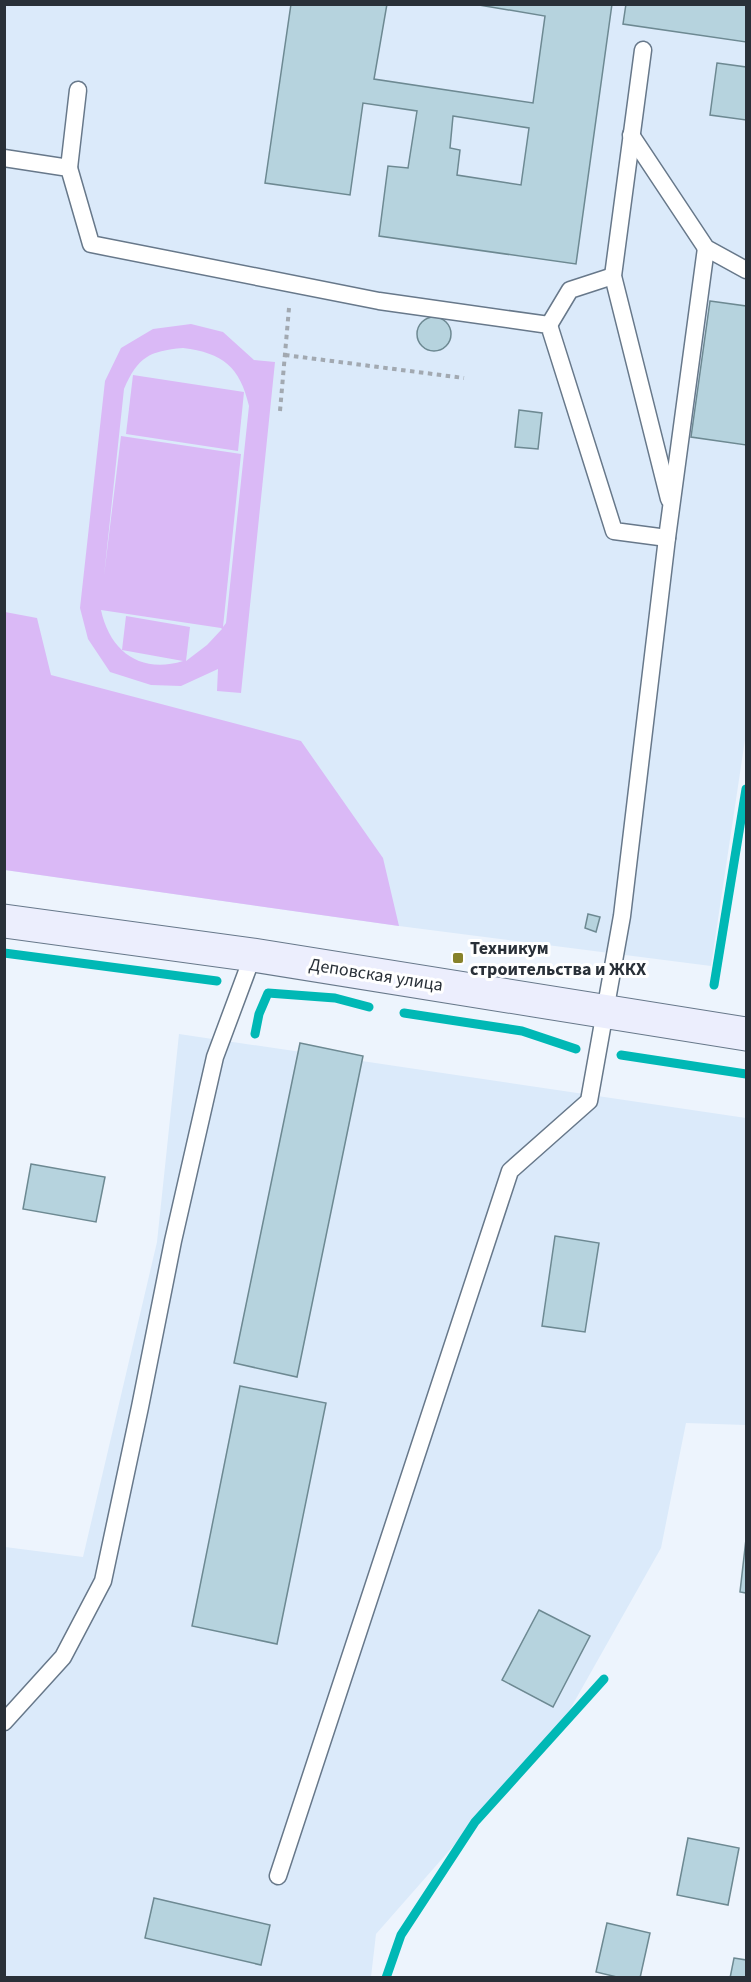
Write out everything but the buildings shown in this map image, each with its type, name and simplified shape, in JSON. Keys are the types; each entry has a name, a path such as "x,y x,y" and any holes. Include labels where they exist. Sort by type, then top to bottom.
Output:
{"street":[{"name":"Деповская улица","path":"4,921 253,956 747,1034"}],"lane":[{"path":"642,50 613,276 671,509"},
{"path":"78,90 69,168 91,244 379,301 549,325"},
{"path":"631,135 706,248 747,270"},
{"path":"4,158 69,168"},
{"path":"278,1876 510,1171 589,1101 622,916 667,538 706,248"},
{"path":"613,276 570,290 549,325 614,531 667,538"},
{"path":"4,1722 63,1657 103,1581 173,1241 214,1057 253,956"}],"path":[{"path":"280,411 291,284"},
{"path":"285,355 464,378"}],"shaded area":[{"path":"5,5 746,5 746,733 711,966 399,926 5,870"},
{"path":"191,324 223,332 254,360 275,362 241,693 217,691 218,669 181,686 151,685 110,672 88,639 80,608 105,381 121,348 153,329","holes":["183,348 197,350 219,358 228,364 241,381 249,406 226,623 223,627 241,454 121,436 104,576 124,389 140,363 161,351","101,610 222,629 207,645 186,661 190,627 126,616 122,650 105,625","122,650 183,661 168,664 141,662"]},
{"path":"133,375 244,392 238,451 126,434"},
{"path":"5,612 37,618 51,675 301,741 383,858 399,926 5,870"},
{"path":"179,1034 746,1118 746,1425 686,1423 661,1548 564,1720 376,1934 371,1977 5,1978 5,1547 83,1557 157,1242"}],"waterway":[{"path":"714,985 746,789"},
{"path":"4,953 217,981"},
{"path":"255,1034 259,1014 268,993 335,998 369,1007"},
{"path":"404,1013 522,1031 576,1049"},
{"path":"621,1055 746,1074"},
{"path":"386,1978 401,1935 475,1822 604,1679"}],"place":[{"name":"Техникум строительства и ЖКХ","path":"458,958"}]}
